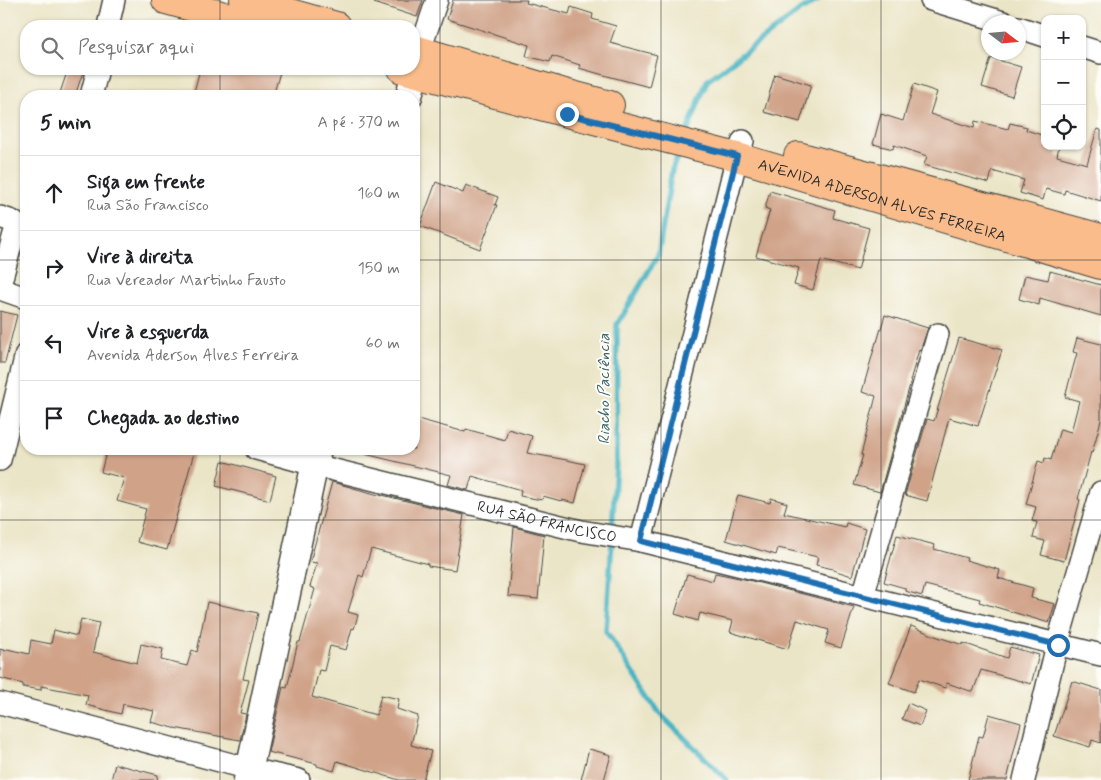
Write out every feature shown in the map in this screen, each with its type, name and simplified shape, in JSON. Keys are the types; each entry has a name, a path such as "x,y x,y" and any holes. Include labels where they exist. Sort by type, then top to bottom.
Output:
{"main road":[{"path":"166,0 239,20"},
{"path":"244,0 315,20"},
{"name":"AVENIDA ADERSON ALVES FERREIRA","path":"420,68 562,92 1101,265"},
{"name":"AVENIDA ADERSON ALVES FERREIRA","path":"740,149 1101,238"}],"street":[{"path":"109,20 114,0"},
{"path":"420,46 437,0"},
{"path":"931,0 981,15"},
{"path":"1026,30 1041,35"},
{"path":"1086,49 1101,53"},
{"path":"93,90 96,75"},
{"path":"641,541 740,149"},
{"path":"0,217 12,221 16,227 0,285"},
{"path":"0,289 20,296"},
{"path":"863,596 938,334"},
{"path":"0,460 15,384 20,370"},
{"name":"RUA SÃO FRANCISCO","path":"301,455 316,457 581,531 641,541 1101,655"},
{"path":"249,774 316,457"},
{"path":"1024,780 1058,645 1101,492"},
{"path":"0,703 249,774 299,780"}],"building":[{"path":"374,0 423,0 417,17 374,3"},
{"path":"453,0 527,0 526,3 569,14 571,7 593,14 592,19 616,26 610,43 657,55 649,87 579,68 580,65 552,56 550,62 526,56 529,45 447,19"},
{"path":"990,60 998,60 1021,67 1012,96 982,87"},
{"path":"775,74 811,85 800,122 764,112"},
{"path":"66,75 82,75 77,90 61,90"},
{"path":"198,75 279,75 275,90 195,90"},
{"path":"914,84 937,92 930,114 974,128 975,121 1008,129 1010,123 1027,127 1026,130 1041,135 1041,150 1058,150 1057,156 1087,164 1097,129 1101,130 1101,201 1065,190 1064,194 1046,189 1043,200 1020,193 1024,180 992,171 989,183 924,165 927,156 894,145 893,149 873,144 881,114 903,121"},
{"path":"436,182 463,193 466,185 498,197 495,205 497,205 480,249 420,226"},
{"path":"770,191 835,210 833,218 869,228 858,270 821,260 813,290 794,285 799,268 756,256 770,210 765,208"},
{"path":"1050,271 1101,285 1101,316 1040,298 1039,305 1019,299 1025,275 1048,280"},
{"path":"0,311 17,315 5,363 0,363"},
{"path":"885,315 928,328 919,350 880,492 854,485 863,455 861,455 876,396 862,392"},
{"path":"959,338 1002,350 978,426 949,418 927,501 905,495 927,419 934,421"},
{"path":"1077,338 1101,344 1101,420 1078,499 1080,500 1064,561 1041,555 1045,541 1033,538 1037,522 1032,521 1036,507 1026,504 1038,461 1044,463 1045,458 1051,460 1060,429 1071,432 1079,401 1065,397 1077,353 1073,352"},
{"path":"420,420 465,432 466,429 505,440 508,429 532,436 527,453 585,464 575,503 543,496 542,500 520,496 521,490 472,476 468,490 448,485 451,475 369,455 420,455"},
{"path":"105,455 193,455 167,550 137,542 146,509 117,501 124,478 101,472"},
{"path":"222,461 276,476 270,500 216,486"},
{"path":"332,482 464,515 455,570 428,566 428,564 371,549 363,577 359,575 348,612 358,615 346,650 330,646 324,671 319,670 312,697 376,715 381,695 399,699 397,709 418,716 411,745 431,751 423,780 399,780 337,761 334,771 317,766 317,764 268,752 283,687 287,688 298,642 300,642 315,589 310,587 317,563 310,562"},
{"path":"738,495 770,503 771,498 787,503 784,513 845,527 846,523 865,529 852,576 816,565 818,557 778,548 776,555 726,540"},
{"path":"514,527 544,535 538,599 508,596"},
{"path":"897,535 935,545 934,549 1000,570 998,578 1033,588 1031,598 1055,604 1049,623 979,602 980,599 925,585 922,596 905,591 905,588 884,582"},
{"path":"715,573 854,607 841,648 825,643 829,630 797,620 788,649 730,632 733,621 700,613 698,621 675,614 687,574 713,581"},
{"path":"207,602 258,613 243,679 249,680 240,713 246,714 240,740 151,722 154,711 123,704 121,714 86,705 88,695 41,686 41,690 23,687 23,684 0,678 0,649 29,654 31,640 51,644 54,630 77,636 81,619 99,623 93,652 137,663 141,644 163,649 161,660 187,666 192,650 197,652"},
{"path":"911,626 935,636 1007,658 1010,647 1039,655 1031,684 981,670 973,692 947,683 945,688 919,679 914,692 889,683"},
{"path":"1072,681 1101,690 1101,743 1092,740 1090,747 1054,736"},
{"path":"908,703 926,711 920,726 902,719"},
{"path":"989,714 1021,723 1007,780 968,780 979,736 983,737"},
{"path":"589,749 611,755 604,780 581,780"},
{"path":"115,764 158,775 157,780 111,780"}],"waterway":[{"name":"Riacho Paciência","path":"685,137 707,81 798,12 818,0"},
{"name":"Riacho Paciência","path":"612,532 616,465 617,325 658,255 672,170 680,150"},
{"name":"Riacho Paciência","path":"612,541 606,631 660,714 727,780"}],"route":[{"path":"567,114 737,156 641,541 1058,645"}]}
